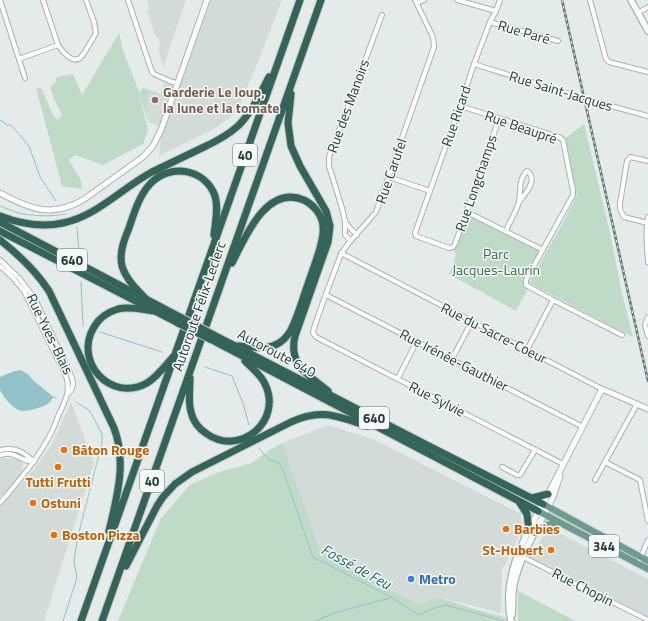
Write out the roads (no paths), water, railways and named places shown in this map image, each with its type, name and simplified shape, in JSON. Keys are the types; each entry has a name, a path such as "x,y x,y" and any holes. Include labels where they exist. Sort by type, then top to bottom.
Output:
{"highway":[{"name":"Autoroute Félix-Leclerc","path":"81,621 300,0"},
{"name":"Autoroute Félix-Leclerc","path":"102,621 321,0"},
{"path":"0,216 21,223 46,225 66,222 90,213 147,175 216,141 232,130 248,114 278,62"},
{"path":"294,78 288,116 290,142 298,163 326,211 330,229 328,242 293,345 297,363 303,371 338,399"},
{"path":"145,298 126,276 121,255 123,243 139,200 147,186 156,178 169,172 183,171 197,175 209,185 217,206 212,248"},
{"path":"221,285 252,225 271,205 282,199 295,198 308,203 316,210 323,223 324,233 290,331 281,342 272,346 258,348 236,346"},
{"name":"Autoroute 640","path":"0,222 145,298 179,320"},
{"name":"Autoroute 640","path":"0,231 155,311 179,320 211,336 236,346 545,506"},
{"path":"0,240 34,270 49,291 108,413 116,433 120,450 120,475 103,558"},
{"path":"155,311 124,308 114,310 102,318 93,328 89,341 88,353 92,366 99,376 109,384 122,388 133,388 144,385 153,379 176,354"},
{"name":"Autoroute 640","path":"211,336 240,355 541,513"},
{"path":"191,370 189,403 197,425 206,434 219,440 233,441 243,439 255,432 263,423 269,410 269,399 262,378 240,355"},
{"path":"113,592 157,506 172,487 188,474 291,422 307,416 319,414 334,416 384,431"},
{"path":"532,498 548,494"},
{"path":"520,502 527,514 532,531"}],"main road":[{"path":"631,0 648,31"},
{"path":"511,621 512,581 520,556 545,506"},
{"name":"344","path":"545,506 648,561"},
{"path":"541,513 559,523"},
{"path":"532,531 548,525 559,523"},
{"name":"344","path":"559,523 648,569"}],"street":[{"path":"0,0 25,78"},
{"path":"43,0 58,45 61,50 75,60 81,58 96,33 94,22 86,0"},
{"path":"128,0 152,72 170,81 178,83"},
{"path":"0,193 36,209 47,210 66,207 83,200 138,162 152,148 162,127 207,0"},
{"path":"416,2 424,0"},
{"path":"457,0 496,11"},
{"name":"Rue Ricard","path":"453,247 449,248 416,236 415,233 474,64 500,0"},
{"path":"590,0 606,59 609,62 648,72"},
{"name":"Rue Carufel","path":"313,332 341,253 375,214 434,47 433,37 416,2"},
{"path":"638,13 648,7"},
{"name":"Rue des Manoirs","path":"351,241 345,235 345,221 329,166 329,157 382,15"},
{"name":"Rue Paré","path":"490,22 558,41"},
{"path":"19,59 58,45"},
{"name":"Rue Saint-Jacques","path":"474,64 589,100 648,116"},
{"name":"Rue Beaupré","path":"460,106 559,137 563,140 573,195 526,280 526,285 553,300"},
{"name":"Rue Longchamps","path":"453,247 467,212 499,119"},
{"path":"647,223 624,217 620,209 620,203 627,161 630,157 648,161"},
{"path":"506,231 519,202 531,185 531,177 527,172 524,173 519,202"},
{"path":"389,177 430,191"},
{"path":"467,212 543,250"},
{"path":"648,217 646,241 648,262"},
{"name":"Rue des Manoirs","path":"345,221 357,235"},
{"name":"Rue du Sacre-Coeur","path":"341,253 527,350 602,388 648,409"},
{"name":"Rue Yves-Blais","path":"0,260 21,281 35,299 73,380 72,390 68,394 50,436 23,477 0,503"},
{"name":"Rue Yves-Blais","path":"0,266 24,291 66,376 68,394"},
{"name":"Rue Irénée-Gauthier","path":"326,295 583,426"},
{"path":"527,350 553,300 622,336"},
{"path":"648,317 645,325 648,336"},
{"path":"452,359 472,321"},
{"name":"Rue Sylvie","path":"313,332 316,337 398,378 535,450 562,466"},
{"path":"398,378 417,341"},
{"path":"545,506 548,494 602,388"},
{"path":"595,480 636,404"},
{"path":"0,450 9,449 20,451 34,462"},
{"path":"502,467 519,475 522,473 535,450"},
{"path":"0,455 14,454 24,460 34,462"},
{"path":"605,462 640,480 648,521"},
{"path":"545,506 557,485 562,466"},
{"path":"638,564 648,540"},
{"name":"Rue Chopin","path":"520,556 648,620"}],"water":[{"path":"20,370 28,374 53,397 50,402 39,408 22,411 9,403 0,390 0,377"}],"waterway":[{"name":"Fossé de Feu","path":"0,120 7,125 11,125 29,146 40,177 56,201"},
{"path":"0,206 18,213 29,215 48,216 66,214"},
{"name":"Fossé de Feu","path":"77,227 79,251"},
{"name":"Fossé de Feu","path":"81,282 83,326"},
{"name":"Fossé de Feu","path":"100,332 162,352"},
{"name":"Fossé de Feu","path":"205,367 232,376 243,403 249,425"},
{"path":"51,397 56,398"},
{"path":"63,621 77,578 74,561 77,540 102,443 102,434 90,411 76,402"},
{"name":"Fossé de Feu","path":"259,448 268,459 279,463 282,468 313,557 391,597 419,615 446,605 504,621"},
{"path":"316,621 334,613 390,598"}],"railway":[{"path":"562,0 648,381"}],"place":[{"name":"Garderie Le loup, la lune et la tomate","path":"155,100"},
{"name":"Bâton Rouge","path":"64,450"},
{"name":"Tutti Frutti","path":"58,467"},
{"name":"Ostuni","path":"33,503"},
{"name":"Barbies","path":"506,529"},
{"name":"Boston Pizza","path":"54,535"},
{"name":"St-Hubert","path":"551,550"},
{"name":"Metro","path":"411,579"}],"park label":[{"name":"Parc Jacques-Laurin","path":"496,262"}]}
